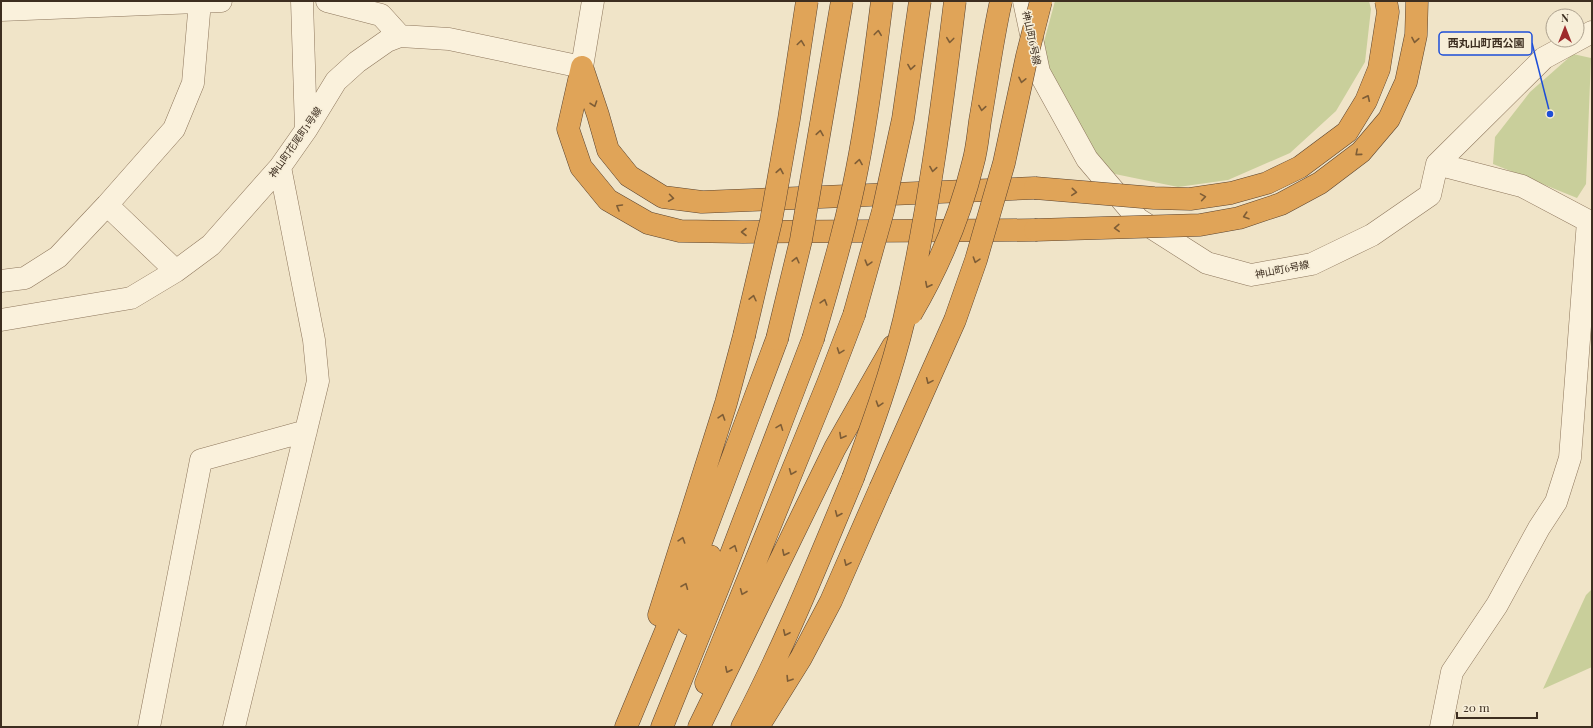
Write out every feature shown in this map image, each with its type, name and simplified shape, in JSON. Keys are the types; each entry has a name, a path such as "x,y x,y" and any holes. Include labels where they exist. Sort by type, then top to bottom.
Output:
{"highway":[{"path":"626,726 672,573 726,403 744,336 772,214 789,119 807,1"},
{"path":"654,727 698,598 777,339 802,240 842,1"},
{"path":"662,727 720,584 812,339 838,256 858,168 872,83 882,1"},
{"path":"688,727 828,383 854,315 883,211 903,119 920,1"},
{"path":"742,727 803,598 853,478 880,402 907,306 926,217 955,1"},
{"path":"700,727 835,448 927,288 947,246 962,207 974,161 990,58 1001,1"},
{"path":"758,727 802,658 831,601 955,320 976,260 1004,163 1026,56 1041,1"},
{"path":"582,67 608,150 629,176 663,197 702,202 1035,188 1154,198 1190,199 1231,193 1267,183 1300,167 1347,132 1366,101 1379,69 1388,12 1386,1"},
{"path":"582,67 568,129 581,167 608,200 648,223 680,231 735,232 1035,230 1200,224 1239,218 1281,204 1320,183 1361,152 1389,119 1406,82 1416,35 1417,1"},
{"path":"626,726 685,585 777,339"}],"street":[{"path":"1,10 222,1"},
{"path":"302,1 306,130"},
{"path":"328,1 381,15 400,36 449,39 582,67 593,1"},
{"name":"神山町6号線","path":"1024,1 1039,72 1087,159 1138,219 1207,263 1251,275 1312,264 1372,235 1430,195 1437,164"},
{"path":"1,281 25,278 58,257 107,205 174,129 193,83 200,2"},
{"path":"1437,164 1544,58 1592,32"},
{"name":"神山町花尾町1号線","path":"1,320 131,298 176,271 211,245 280,167 306,130 336,81 357,62 388,41 400,36"},
{"path":"1437,164 1522,186 1590,222 1570,458 1556,502 1539,528 1497,605 1452,672 1441,727"},
{"path":"234,727 318,381 314,340 280,167"},
{"path":"107,205 176,271"},
{"path":"149,727 201,460 306,431"}],"green space":[{"path":"1055,1 1369,1 1371,9 1365,62 1336,111 1290,153 1228,180 1178,187 1110,173 1082,136 1041,53"},
{"path":"1573,54 1591,58 1586,184 1577,198 1493,164 1495,137 1530,92"},
{"path":"1592,589 1592,667 1543,689 1586,595"}],"place":[{"name":"西丸山町西公園","path":"1550,114"}]}
